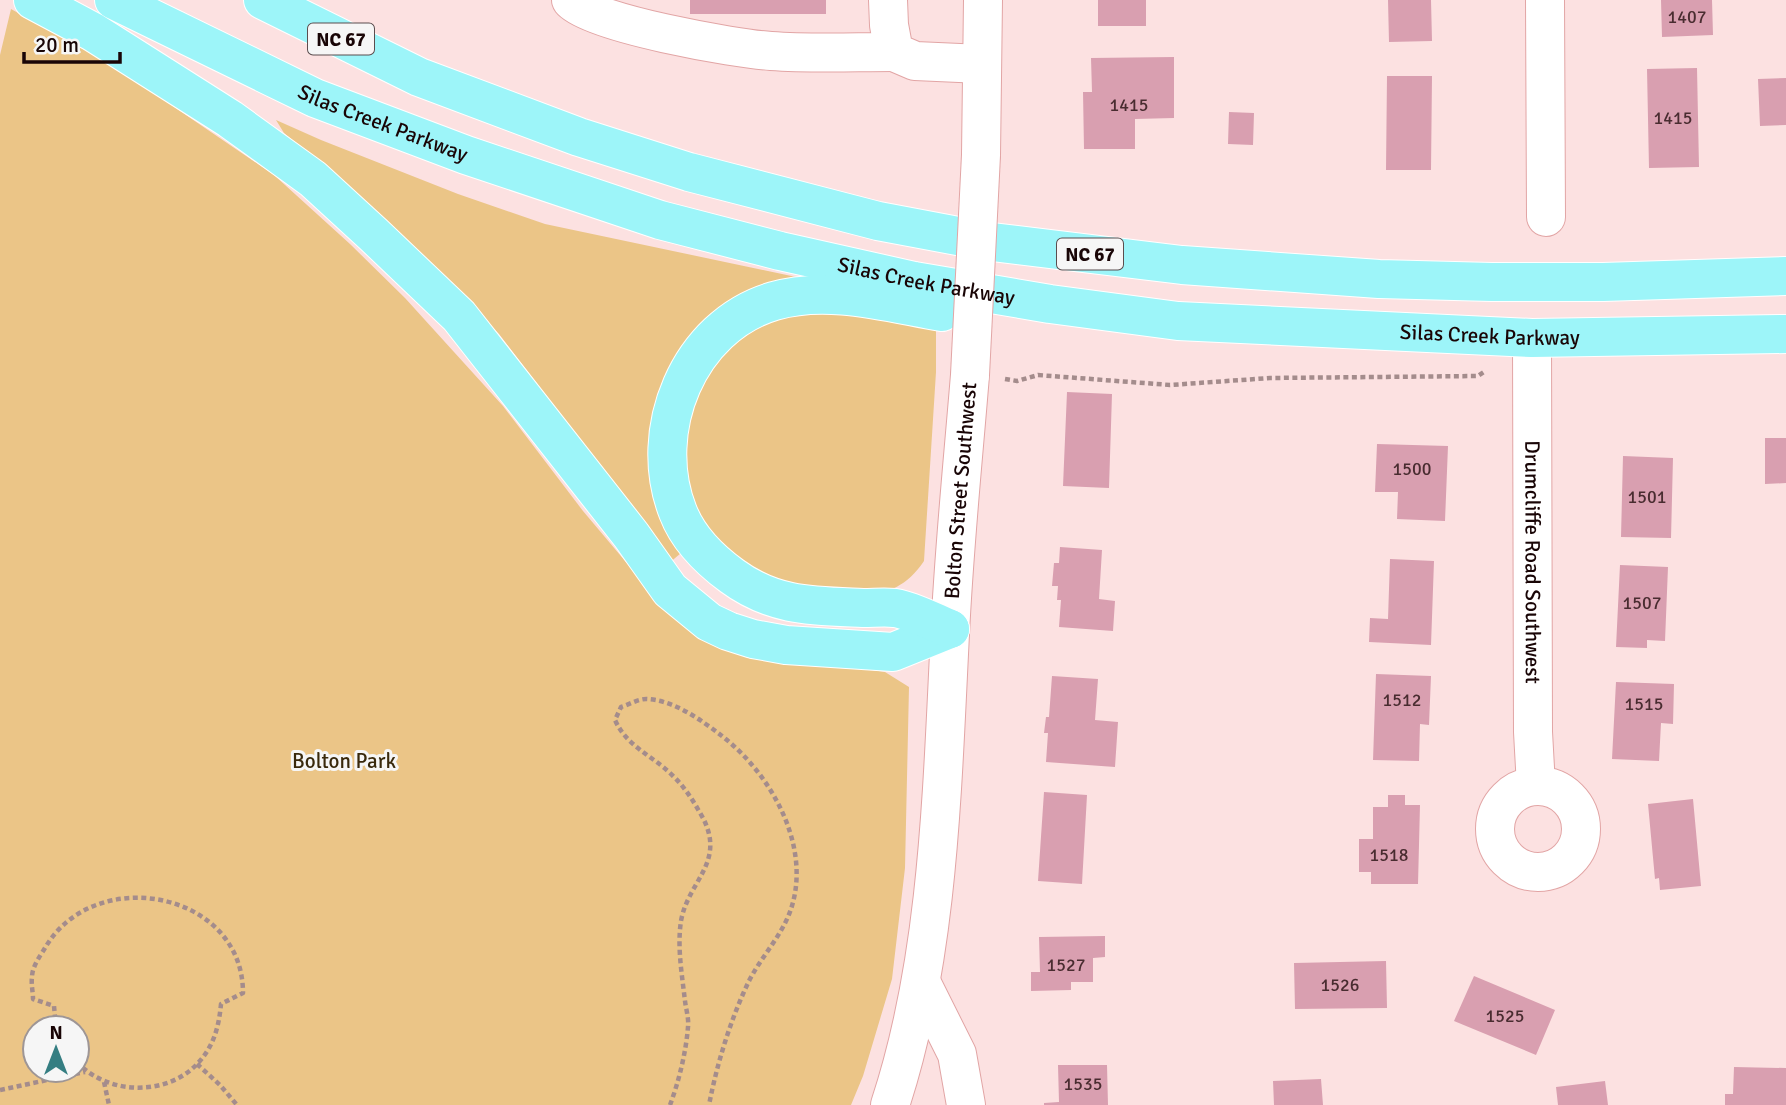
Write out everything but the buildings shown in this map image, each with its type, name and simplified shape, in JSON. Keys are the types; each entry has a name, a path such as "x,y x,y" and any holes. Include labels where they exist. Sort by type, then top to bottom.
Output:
{"main road":[{"path":"33,0 93,32 230,119 313,179 374,234 459,316 631,535 670,590 709,622 753,639 786,645 893,652 950,629"},
{"name":"Silas Creek Parkway","path":"114,0 315,98 466,155 660,220 780,251 914,281 1050,304 1178,321 1532,338 1786,334"},
{"name":"NC 67","path":"263,0 419,77 579,137 689,172 878,221 984,242 1182,265 1379,279 1589,282 1786,276"},
{"path":"318,0 365,25 419,77"},
{"path":"950,629 896,608 784,603 733,578 710,558 692,537 679,514 671,490 668,466 668,437 672,411 695,360 710,340 748,311 798,295 855,298 1049,331 1178,321"}],"street":[{"path":"571,0 585,12 642,15 769,51 894,52 915,61 982,64"},
{"path":"888,0 894,52"},
{"name":"Bolton Street Southwest","path":"890,1105 903,1065 921,982 942,801 950,629 970,375 981,155 983,0"},
{"path":"1545,0 1546,216"},
{"name":"Drumcliffe Road Southwest","path":"1532,338 1533,732 1536,786"},
{"path":"921,982 957,1054 966,1105"}],"path":[{"path":"970,375 1017,381 1038,375 1170,385 1270,379 1478,376 1489,369"},
{"path":"670,1105 688,1026 680,932 686,908 705,871 711,838 690,795 672,775 631,744 621,733 615,720 621,707 645,699 673,705 705,723 737,748 765,783 786,821 795,846 797,875 791,909 743,994 733,1019 709,1105"},
{"path":"55,1014 54,1006 33,999 31,975 48,942 74,915 92,905 115,899 159,899 180,905 201,916 218,930 231,948 243,974 243,993 221,1004 218,1028 211,1045 197,1064 179,1078 159,1087 125,1087 91,1074"},
{"path":"197,1064 237,1105"},
{"path":"104,1081 109,1105"},
{"path":"0,1090 29,1084"}],"green space":[{"name":"Bolton Park","path":"11,9 117,68 274,175 350,244 405,298 503,406 583,511 668,612 736,649 885,672 909,687 905,868 892,979 863,1076 851,1105 0,1105 0,55"},
{"path":"276,120 458,194 545,224 815,281 670,374 687,548 668,564 616,487 499,334 381,215 284,133"},
{"path":"795,308 936,326 936,372 924,561 905,582 883,592 844,593 789,585 767,579 750,570 719,543 697,508 689,489 685,470 685,440 696,398 706,375 722,355 755,325"}]}
